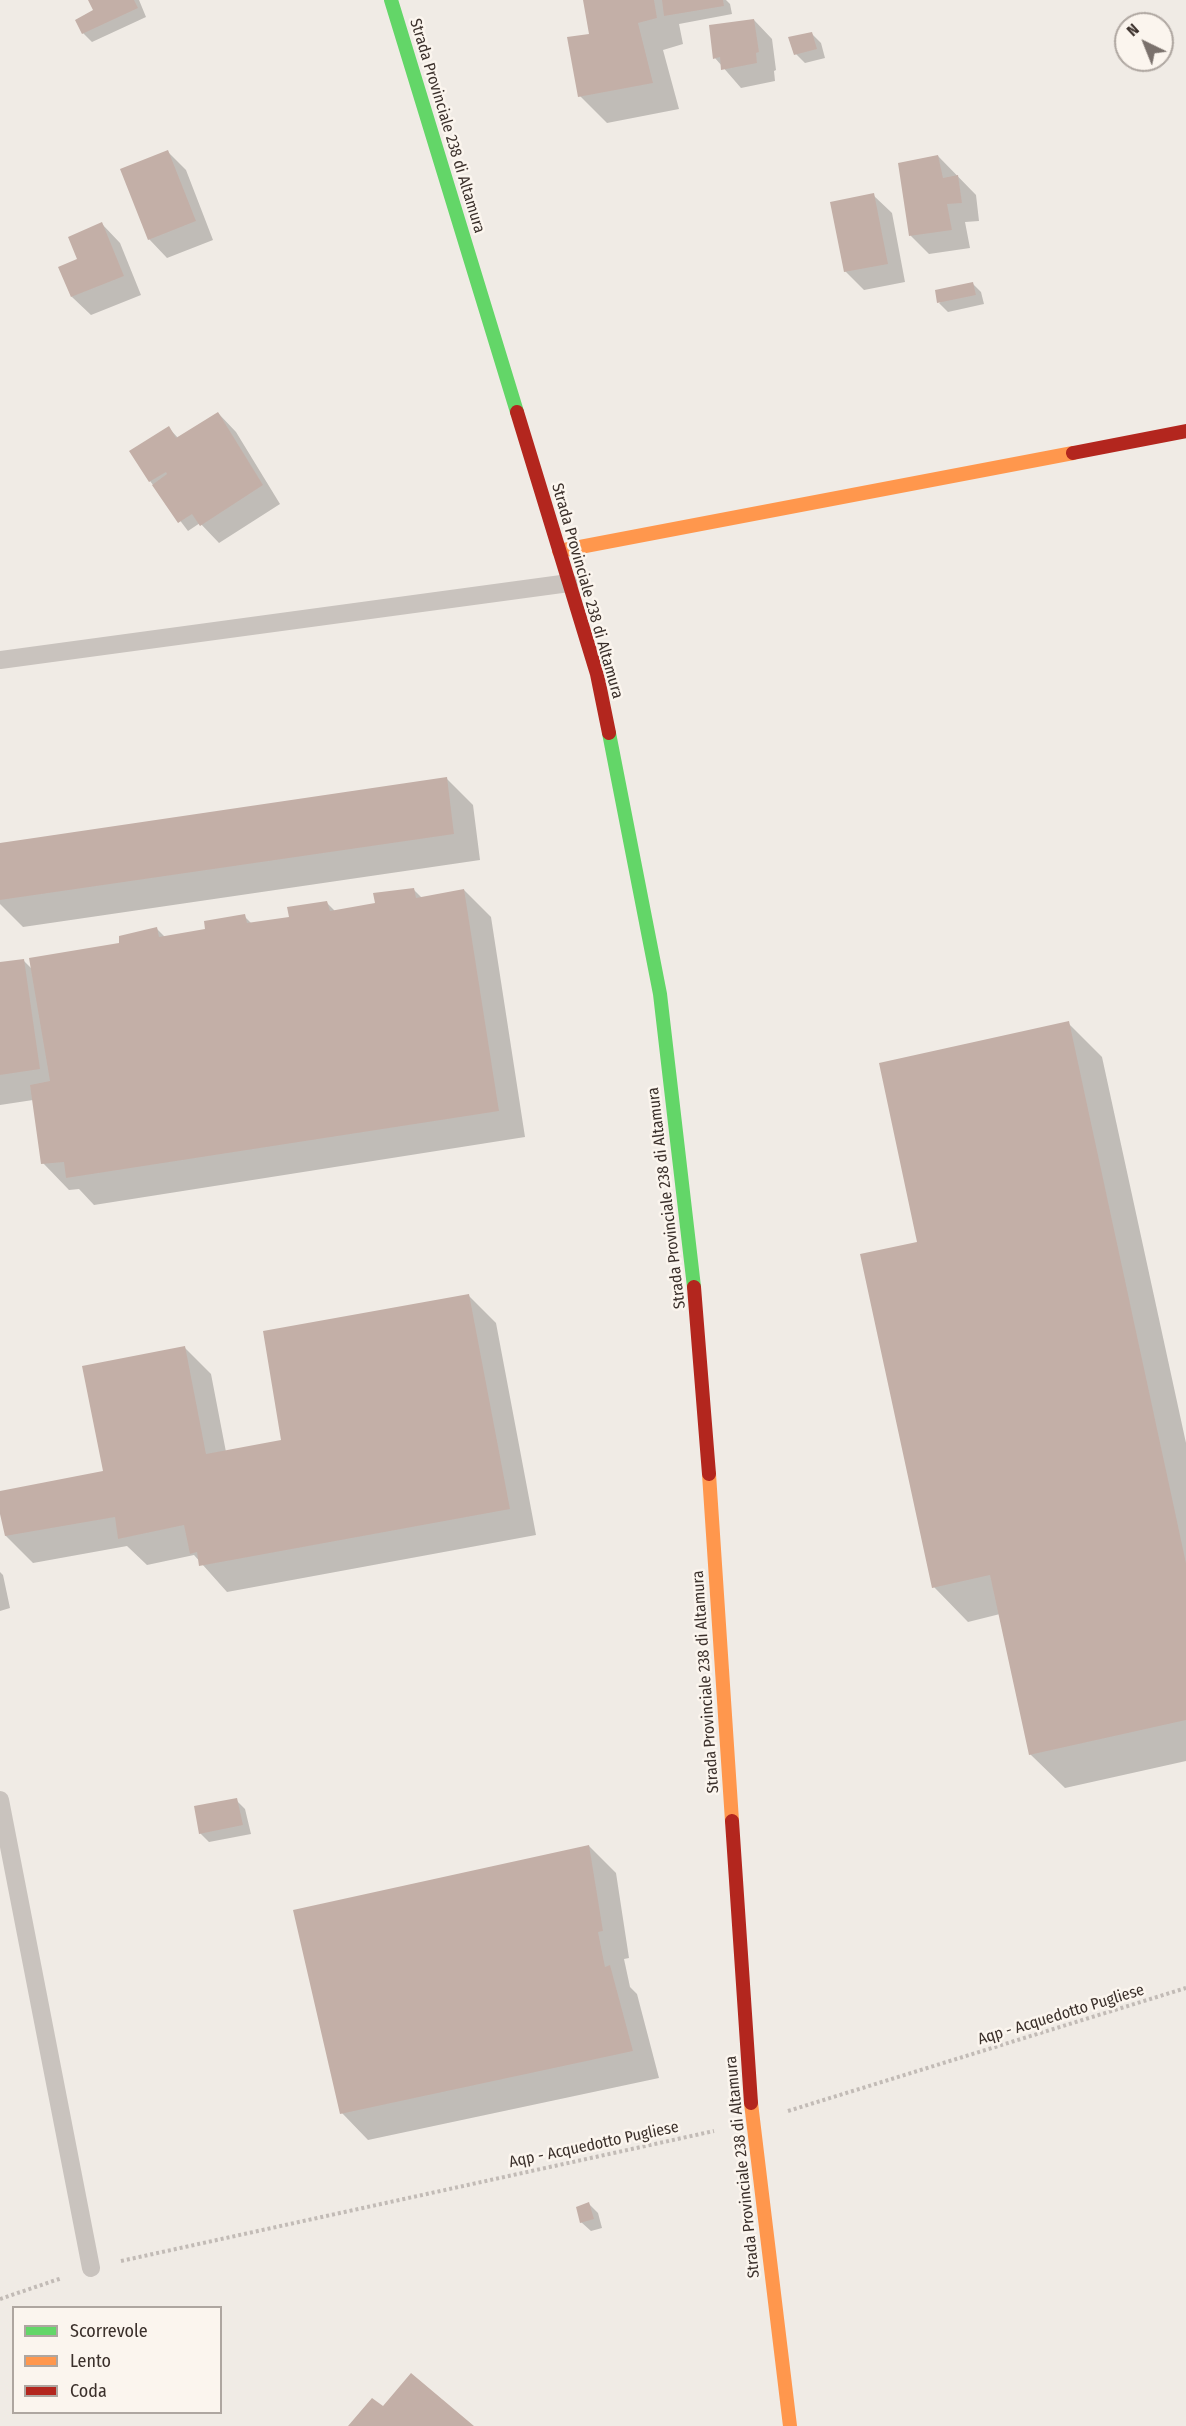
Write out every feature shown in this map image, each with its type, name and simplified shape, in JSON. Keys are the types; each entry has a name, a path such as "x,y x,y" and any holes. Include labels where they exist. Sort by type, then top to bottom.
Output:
{"main road":[{"name":"Strada Provinciale 238 di Altamura","path":"391,0 597,674 660,994 700,1336 752,2122 790,2426"},
{"path":"559,551 1186,431"}],"lane":[{"path":"0,660 569,583"},
{"path":"0,1800 91,2268"}],"path":[{"name":"Aqp - Acquedotto Pugliese","path":"0,2299 91,2268 752,2122 1186,1988"}],"building":[{"path":"88,0 134,0 138,8 82,34 75,20 93,10"},
{"path":"583,0 654,0 657,18 638,23 653,83 578,97 567,37 589,34"},
{"path":"662,0 723,0 724,6 664,16"},
{"path":"754,19 759,52 756,53 757,63 721,70 720,57 713,59 709,25"},
{"path":"812,32 817,49 794,55 788,37"},
{"path":"168,150 196,221 148,240 120,169"},
{"path":"938,155 943,178 958,175 962,203 947,204 952,230 909,236 898,163"},
{"path":"874,193 888,264 844,272 830,202"},
{"path":"102,222 124,276 71,297 58,267 77,259 68,237"},
{"path":"973,282 976,295 937,303 935,290"},
{"path":"218,412 263,485 200,526 192,514 178,523 152,485 167,474 166,472 149,482 129,451 169,426 176,438"},
{"path":"447,777 454,834 0,900 0,843"},
{"path":"414,888 416,898 464,889 499,1111 66,1178 64,1162 41,1164 30,1085 50,1081 29,958 119,943 119,936 157,927 159,937 205,929 204,921 245,914 247,923 289,917 287,907 327,901 330,911 375,903 373,893"},
{"path":"24,959 40,1069 0,1075 0,962"},
{"path":"1069,1021 1186,1563 1186,1720 1029,1755 990,1575 932,1588 860,1254 917,1242 879,1063"},
{"path":"469,1294 510,1509 199,1566 197,1552 190,1554 184,1525 118,1539 115,1517 5,1536 0,1514 0,1491 103,1471 82,1366 185,1346 206,1454 281,1440 263,1331"},
{"path":"237,1798 243,1825 199,1834 194,1806"},
{"path":"589,1845 603,1931 598,1932 605,1967 610,1965 633,2051 340,2114 293,1910"},
{"path":"589,2202 594,2219 580,2223 576,2207"},
{"path":"411,2373 474,2426 348,2426 372,2398 383,2406"}],"traffic: fast":[{"path":"391,0 517,412"},
{"path":"609,733 660,994 694,1287"}],"traffic: slow":[{"path":"559,551 1073,453"},
{"path":"709,1474 732,1821"},
{"path":"751,2103 790,2426"}],"traffic: jam":[{"path":"517,412 597,674 609,733"},
{"path":"1073,453 1186,431"},
{"path":"694,1287 709,1474"},
{"path":"732,1821 751,2103"}]}
